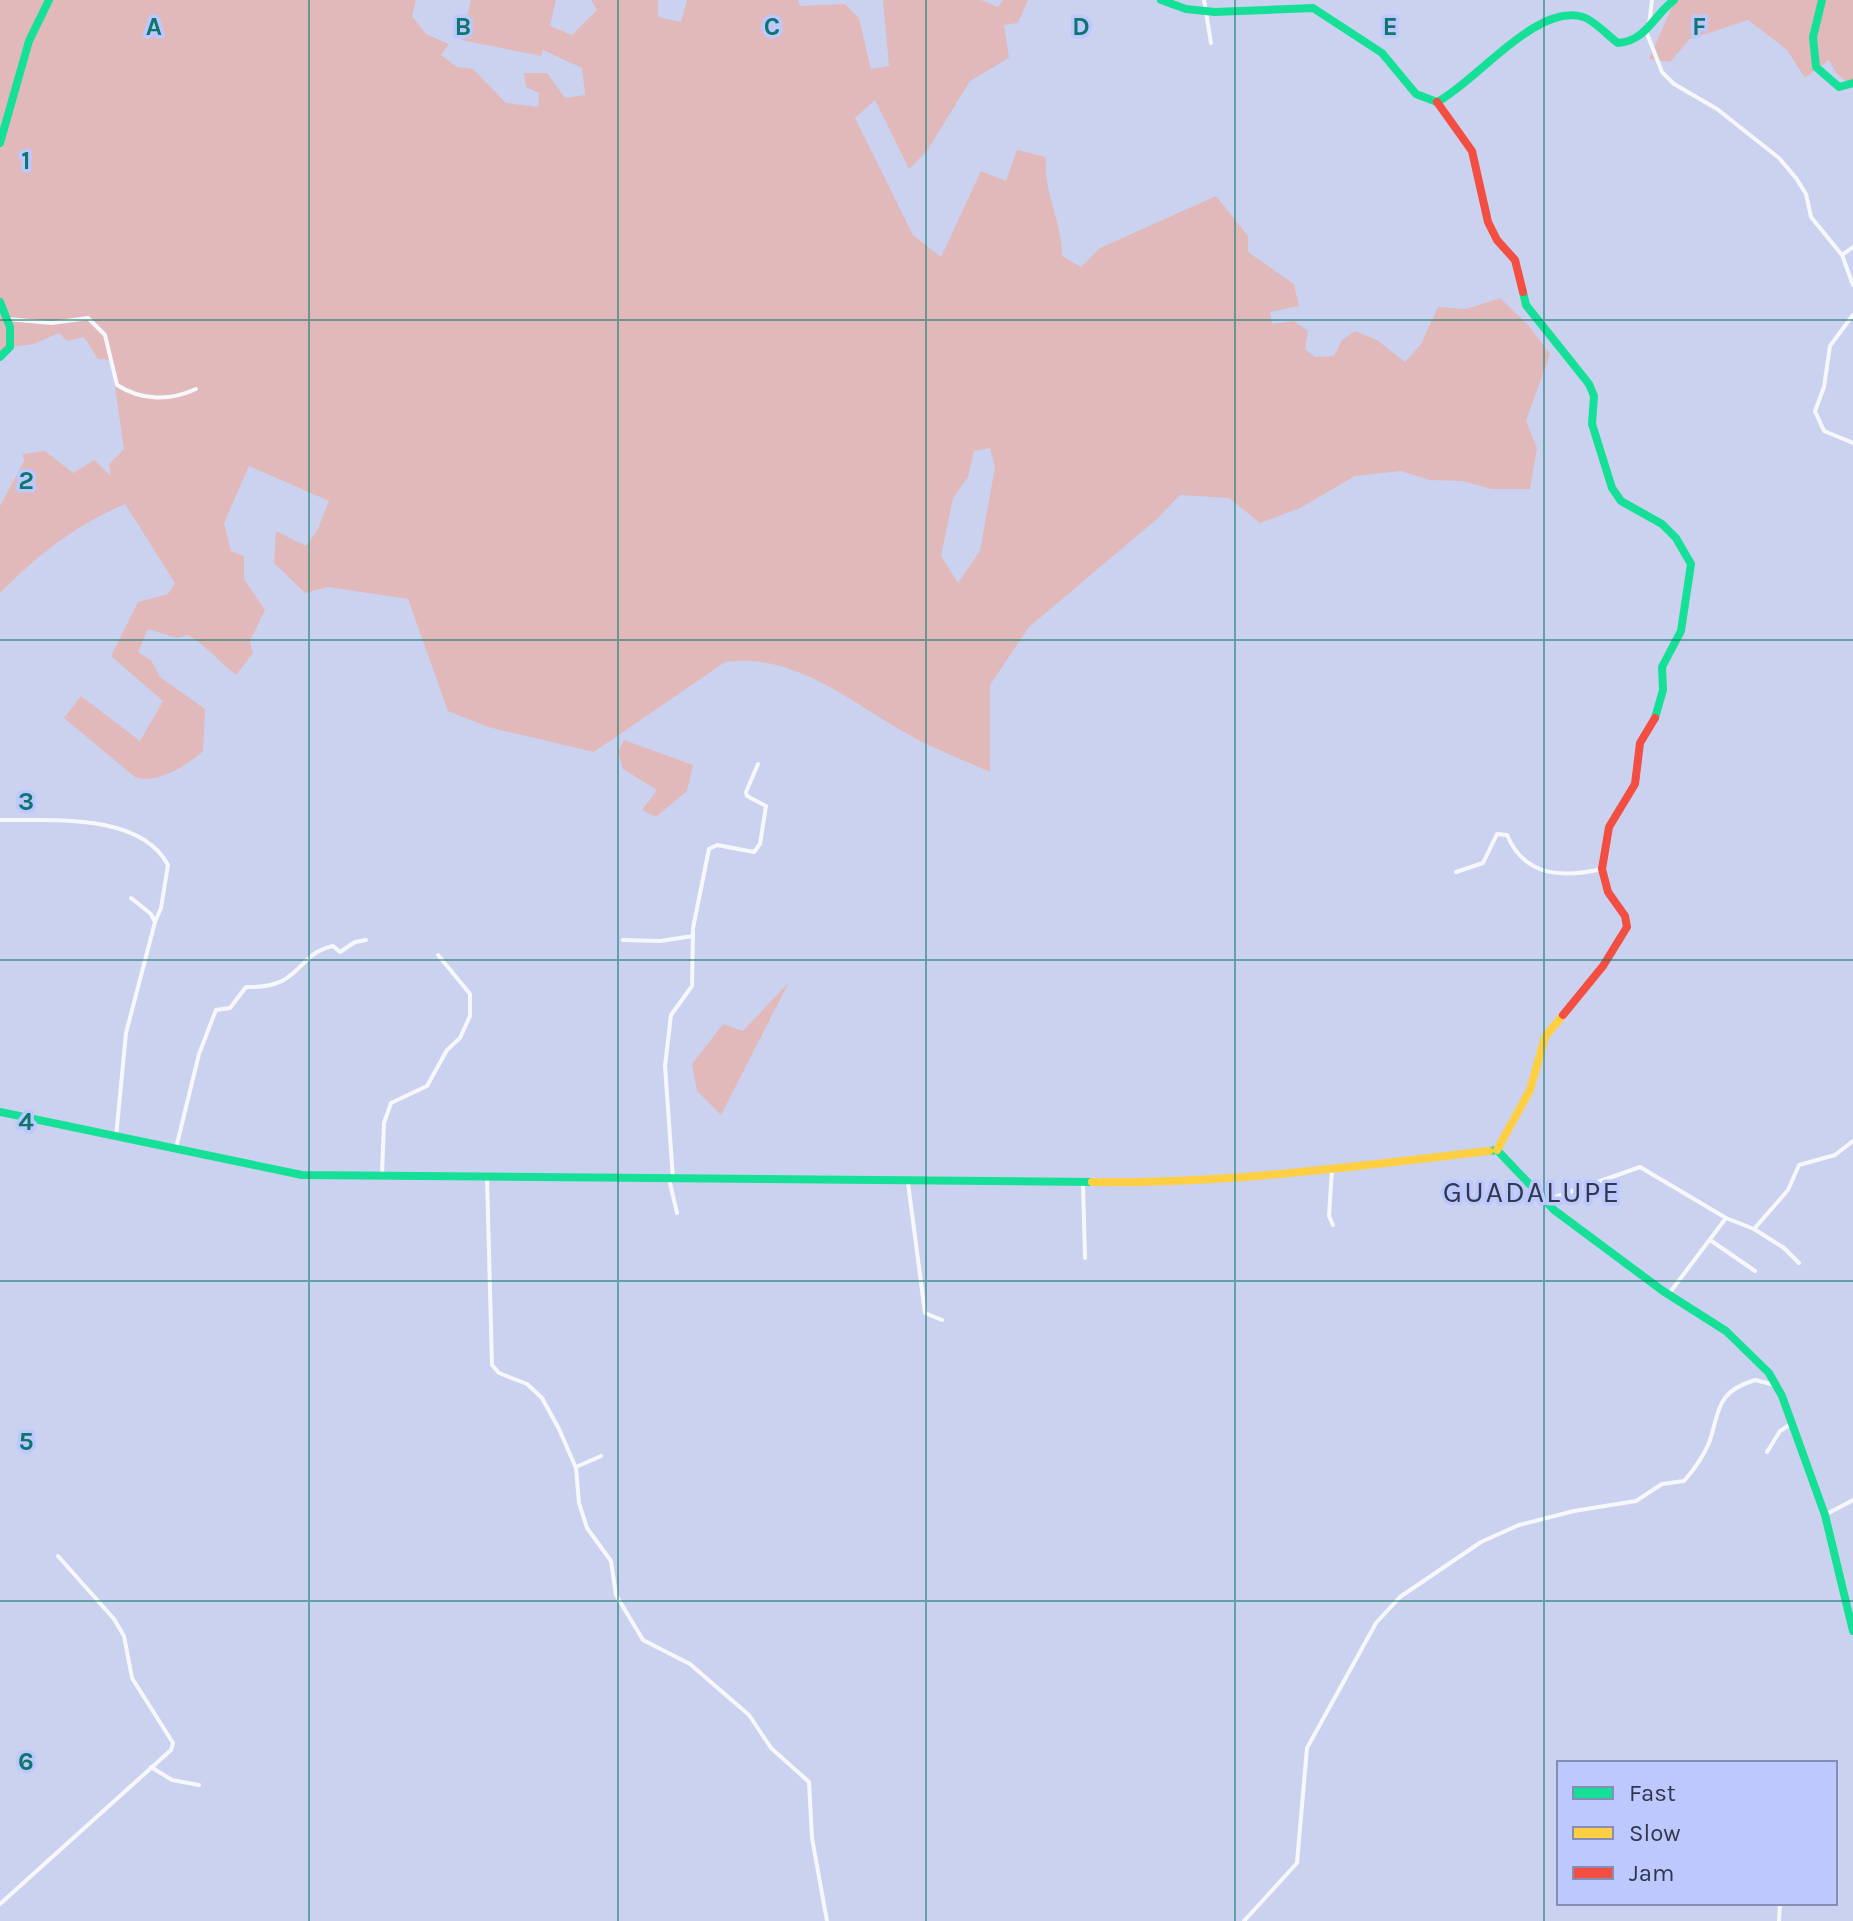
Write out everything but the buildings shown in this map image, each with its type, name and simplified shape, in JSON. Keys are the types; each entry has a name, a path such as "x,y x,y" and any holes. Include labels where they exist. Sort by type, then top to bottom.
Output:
{"main road":[{"path":"0,143 29,41 49,0"},
{"path":"1161,0 1206,11 1313,8 1382,53 1410,89 1437,102 1472,151 1488,222 1497,240 1515,260 1526,305 1573,368 1589,384 1594,396 1592,424 1612,488 1621,501 1662,524 1676,538 1691,564 1681,631 1662,667 1663,690 1655,717 1640,743 1632,791 1615,813 1609,827 1602,869 1608,892 1625,916 1627,927 1603,966 1545,1037 1530,1090 1497,1150"},
{"path":"1437,102 1454,93 1530,28 1549,19 1583,17 1618,43 1633,41 1647,29 1658,12 1674,0"},
{"path":"1822,0 1813,37 1816,67 1834,85 1853,83"},
{"path":"0,302 7,319 10,347 0,357"},
{"path":"0,1112 302,1175 1083,1183 1199,1180 1497,1150"},
{"path":"1497,1150 1545,1200 1668,1295 1734,1338 1762,1365 1776,1385 1792,1423 1825,1515 1853,1631"}],"street":[{"path":"1204,0 1211,43"},
{"path":"1652,0 1647,29 1662,72 1717,109 1779,158 1803,187 1815,223 1842,255 1853,285"},
{"path":"1842,255 1853,247"},
{"path":"1853,315 1830,346 1824,387 1815,411 1824,431 1853,443"},
{"path":"7,319 52,323 88,318 105,335 117,385 129,393 160,398 196,389"},
{"path":"677,1213 671,1179 665,1066 671,1015 692,986 693,936 709,849 717,845 754,852 760,844 766,806 747,796 746,792 758,764"},
{"path":"0,820 91,822 131,831 168,865 161,908 128,1024 116,1137"},
{"path":"1456,872 1483,863 1497,834 1507,835 1516,856 1552,873 1602,869"},
{"path":"131,898 151,914 155,922"},
{"path":"623,940 660,941 693,936"},
{"path":"176,1148 199,1054 216,1010 230,1008 246,987 265,988 286,981 324,948 333,946 340,952 355,942 366,940"},
{"path":"382,1175 384,1123 391,1103 427,1086 447,1050 460,1038 470,1016 470,994 438,955"},
{"path":"1754,1229 1788,1190 1799,1165 1835,1155 1853,1141"},
{"path":"1332,1167 1329,1216 1333,1225"},
{"path":"1545,1200 1571,1194 1640,1167 1726,1218 1754,1229 1784,1248 1799,1263"},
{"path":"487,1176 492,1365 499,1373 527,1384 542,1398 576,1467 579,1503 587,1528 611,1561 616,1595 643,1640 700,1672 749,1715 771,1748 809,1782 812,1838 827,1921"},
{"path":"908,1183 925,1313 942,1320"},
{"path":"1083,1183 1085,1258"},
{"path":"1668,1295 1726,1218"},
{"path":"1710,1240 1755,1271"},
{"path":"1244,1921 1297,1863 1307,1748 1376,1623 1400,1597 1481,1542 1519,1525 1574,1511 1636,1501 1662,1484 1684,1481 1710,1441 1715,1413 1726,1397 1755,1380 1776,1385"},
{"path":"1767,1452 1780,1431 1792,1423"},
{"path":"576,1467 601,1456"},
{"path":"1825,1515 1853,1500"},
{"path":"0,1904 171,1750 170,1737 132,1678 124,1636 114,1619 58,1556"},
{"path":"151,1767 172,1780 199,1785"}],"shaded area":[{"path":"0,0 416,0 412,16 426,34 449,44 441,55 457,67 473,69 506,103 538,107 539,93 526,87 524,73 547,73 565,98 585,95 582,68 543,50 541,56 461,40 471,0 556,0 550,26 572,35 597,10 591,0 658,0 658,17 681,22 687,0 798,0 800,6 845,4 859,18 871,69 889,66 883,0 981,0 998,7 1003,0 1028,0 1018,23 1004,25 1009,58 970,81 927,151 909,169 875,100 855,118 913,235 941,257 981,171 1006,181 1017,150 1046,157 1047,182 1062,256 1081,267 1100,248 1216,196 1248,236 1248,252 1294,284 1299,306 1270,312 1272,324 1294,321 1308,331 1305,349 1315,357 1334,356 1342,340 1355,331 1377,340 1405,362 1421,344 1438,307 1466,309 1500,298 1529,326 1550,354 1526,421 1537,448 1530,489 1491,489 1463,481 1430,480 1401,471 1355,476 1300,508 1260,523 1229,498 1180,495 1157,519 1029,627 990,685 990,772 921,741 823,683 776,665 751,661 725,662 594,752 488,727 448,711 408,599 328,587 305,593 274,563 276,531 306,546 317,531 329,501 249,466 224,523 231,551 244,556 244,579 265,610 250,641 253,653 236,675 188,635 177,638 148,629 138,652 151,660 160,677 205,709 203,751 171,772 143,779 135,777 64,718 81,696 140,741 163,701 111,656 138,602 168,594 175,583 125,504 58,542 0,593 0,506 24,461 23,454 45,451 73,473 94,460 111,476 109,464 124,449 111,360 98,359 84,337 67,341 59,333 34,344 11,347 0,360","holes":["990,448 995,467 980,551 958,583 941,556 953,498 968,477 974,451"]},
{"path":"1675,0 1853,0 1853,87 1836,73 1829,60 1805,78 1787,50 1748,20 1690,39 1670,62 1649,59"},
{"path":"624,740 693,765 687,791 656,817 642,810 657,790 623,769 618,752"},
{"path":"789,982 721,1115 697,1091 692,1064 723,1024 743,1031"}],"traffic: fast":[{"path":"0,143 29,41 49,0"},
{"path":"1161,0 1186,9 1215,12 1313,8 1382,53 1416,94 1437,102 1507,46 1546,21 1565,16 1583,17 1618,43 1636,38 1674,0"},
{"path":"1822,0 1813,37 1816,67 1839,87 1853,83"},
{"path":"1523,292 1526,305 1589,384 1594,396 1592,424 1612,488 1621,501 1662,524 1676,538 1691,564 1681,631 1662,667 1663,690 1655,718"},
{"path":"0,302 10,327 10,347 0,357"},
{"path":"0,1112 302,1175 1092,1182"},
{"path":"1489,1151 1497,1150 1554,1210 1663,1291 1726,1331 1769,1373 1782,1396 1825,1515 1853,1631"}],"traffic: slow":[{"path":"1497,1150 1530,1090 1545,1037 1563,1015"},
{"path":"1092,1182 1241,1177 1489,1151"}],"traffic: jam":[{"path":"1437,102 1472,151 1488,222 1497,240 1515,260 1523,292"},
{"path":"1563,1015 1603,966 1627,927 1625,916 1608,892 1602,869 1609,827 1635,784 1640,743 1655,718"}],"district":[{"name":"GUADALUPE","path":"1532,1192"}]}
